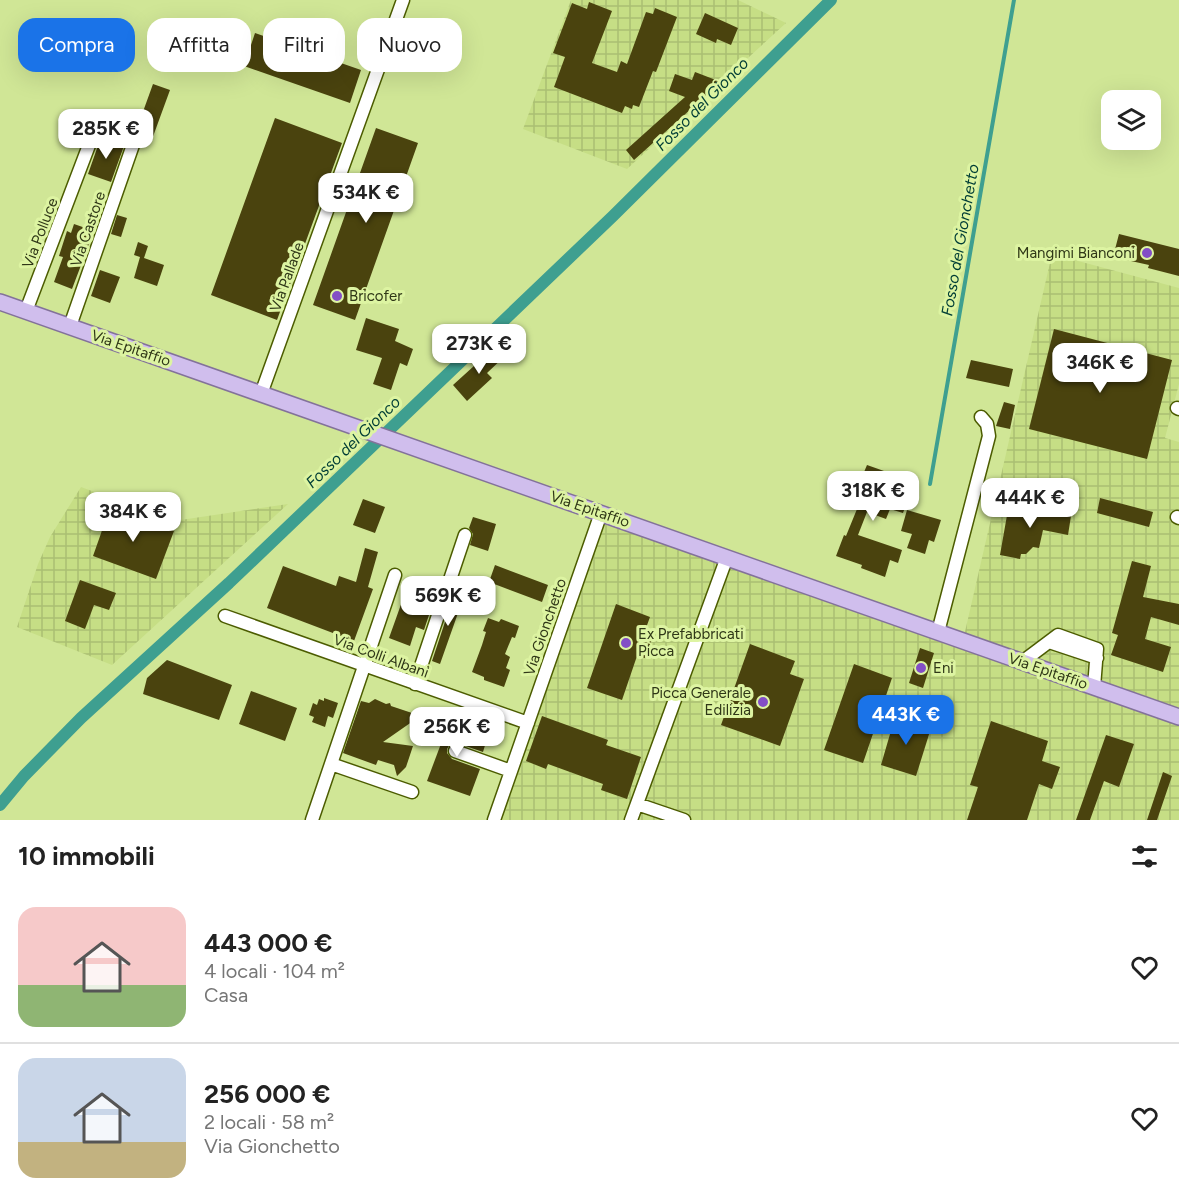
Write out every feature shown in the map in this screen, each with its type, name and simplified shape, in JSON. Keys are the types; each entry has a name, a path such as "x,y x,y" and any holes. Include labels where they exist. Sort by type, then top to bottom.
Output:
{"main road":[{"name":"Via Epitaffio","path":"0,302 1179,717"}],"street":[{"name":"Via Pallade","path":"261,394 403,0"},
{"name":"Via Polluce","path":"26,311 94,132"},
{"name":"Via Castore","path":"70,326 134,142"},
{"path":"938,632 989,436 987,424 981,417"},
{"name":"Via Gionchetto","path":"494,820 601,513"},
{"path":"415,684 465,535"},
{"path":"631,820 727,557"},
{"path":"312,820 395,575"},
{"name":"Via Colli Albani","path":"225,616 528,723"},
{"path":"1022,662 1049,642 1096,658 1094,687"},
{"path":"455,752 511,771"},
{"path":"331,764 412,792"},
{"path":"637,804 684,820"}],"shaded area":[{"path":"571,0 738,0 786,23 627,169 523,129"},
{"path":"1052,254 1179,288 1179,384 1165,438 1179,442 1179,820 502,820 605,523 961,649"},
{"path":"81,487 174,521 288,504 112,665 17,627 38,564 50,537"}],"building":[{"path":"589,2 612,11 592,63 617,72 621,61 627,64 646,12 653,14 655,8 677,17 656,72 653,71 639,107 633,105 632,109 625,106 622,113 554,87 565,57 553,53 572,3 587,9"},
{"path":"705,13 738,28 731,45 717,39 716,43 696,34"},
{"path":"255,33 263,36 263,72 345,72 345,64 357,69 357,72 360,72 350,103 251,68 251,45"},
{"path":"695,72 721,82 634,160 626,150 685,97 669,91 675,74 692,80"},
{"path":"153,84 170,90 151,142 141,138 141,133 136,131"},
{"path":"275,118 342,143 277,320 211,295"},
{"path":"376,128 418,143 355,320 313,305"},
{"path":"101,137 124,146 111,182 88,174"},
{"path":"117,215 127,218 121,237 111,234"},
{"path":"74,224 94,231 72,289 54,282 63,257 59,256 67,231 71,233"},
{"name":"Mangimi Bianconi","path":"1119,234 1179,249 1179,276 1148,268 1149,265 1113,257"},
{"path":"138,242 148,246 144,258 164,265 157,286 134,278 140,257 134,255"},
{"path":"100,270 120,277 110,303 91,296"},
{"path":"366,318 399,329 395,341 413,349 407,366 400,363 391,390 373,384 382,358 356,350"},
{"path":"1054,329 1172,360 1147,459 1029,429"},
{"path":"496,346 505,356 487,373 492,378 467,401 453,385"},
{"path":"971,360 1013,369 1009,387 966,378"},
{"path":"1004,402 1015,405 1010,429 996,426"},
{"path":"867,465 901,477 895,496 908,499 903,513 890,509 886,519 867,512 858,535 902,550 898,563 890,560 885,577 861,568 862,565 836,556 866,487 859,484"},
{"path":"1100,498 1153,512 1149,527 1097,513"},
{"path":"363,499 385,507 375,533 353,525"},
{"path":"1009,504 1071,516 1068,535 1043,530 1039,548 1033,547 1026,554 1021,554 1020,559 1000,555"},
{"path":"110,508 174,531 156,579 93,556"},
{"path":"907,510 941,520 934,542 929,540 925,554 907,548 912,534 901,531"},
{"path":"473,517 496,524 488,551 470,545 473,534 469,528"},
{"path":"365,548 378,552 368,587 373,589 354,641 267,608 283,566 336,586 339,576 356,582"},
{"path":"1132,561 1151,566 1143,597 1179,604 1179,625 1151,617 1145,639 1171,647 1163,672 1111,655 1118,635 1112,633"},
{"path":"495,565 548,585 542,602 489,582"},
{"path":"80,580 116,593 109,610 94,605 85,629 65,621"},
{"path":"409,582 430,589 424,607 431,609 424,630 416,627 410,646 389,638"},
{"path":"455,592 464,596 440,664 432,661"},
{"name":"Ex Prefabbricati Picca","path":"616,604 650,617 646,628 655,631 645,658 637,656 622,700 587,688"},
{"path":"488,618 499,622 501,619 519,626 505,654 510,657 506,668 510,670 504,687 484,680 484,677 472,672 486,632 483,631"},
{"name":"Picca Generale Edilizia","path":"750,644 795,661 790,674 804,679 780,746 721,725"},
{"path":"920,648 934,653 923,688 909,683"},
{"path":"167,660 232,685 219,720 143,694 147,678"},
{"path":"854,664 892,678 863,763 824,750"},
{"path":"251,691 297,708 285,741 239,724"},
{"path":"324,698 338,703 333,718 328,716 325,727 312,722 314,717 309,715 313,703 317,705 319,699 324,701"},
{"path":"375,699 412,713 416,719 383,742 413,746 406,767 397,776 394,765 378,760 376,765 343,753 361,701 369,703"},
{"path":"542,716 608,740 606,745 641,757 627,799 601,790 603,784 548,764 546,769 526,761"},
{"path":"451,717 485,729 481,741 486,742 483,752 457,743 450,744 447,749 452,759 480,769 470,796 427,781"},
{"path":"895,717 931,728 916,776 881,765"},
{"path":"991,721 1048,741 1042,761 1060,767 1052,789 1039,784 1027,820 967,820 978,787 970,785"},
{"path":"1106,735 1134,744 1119,787 1104,781 1090,820 1076,820"},
{"path":"1163,772 1172,776 1157,820 1147,820"}],"waterway":[{"name":"Fosso del Gionco","path":"0,805 24,776 81,718 229,583 613,216 831,0"},
{"name":"Fosso del Gionchetto","path":"930,484 1014,0"}],"place":[{"name":"Mangimi Bianconi","path":"1147,253"},
{"name":"Bricofer","path":"337,296"},
{"name":"Ex Prefabbricati Picca","path":"626,643"},
{"name":"Eni","path":"921,668"},
{"name":"Picca Generale Edilizia","path":"763,702"}]}
